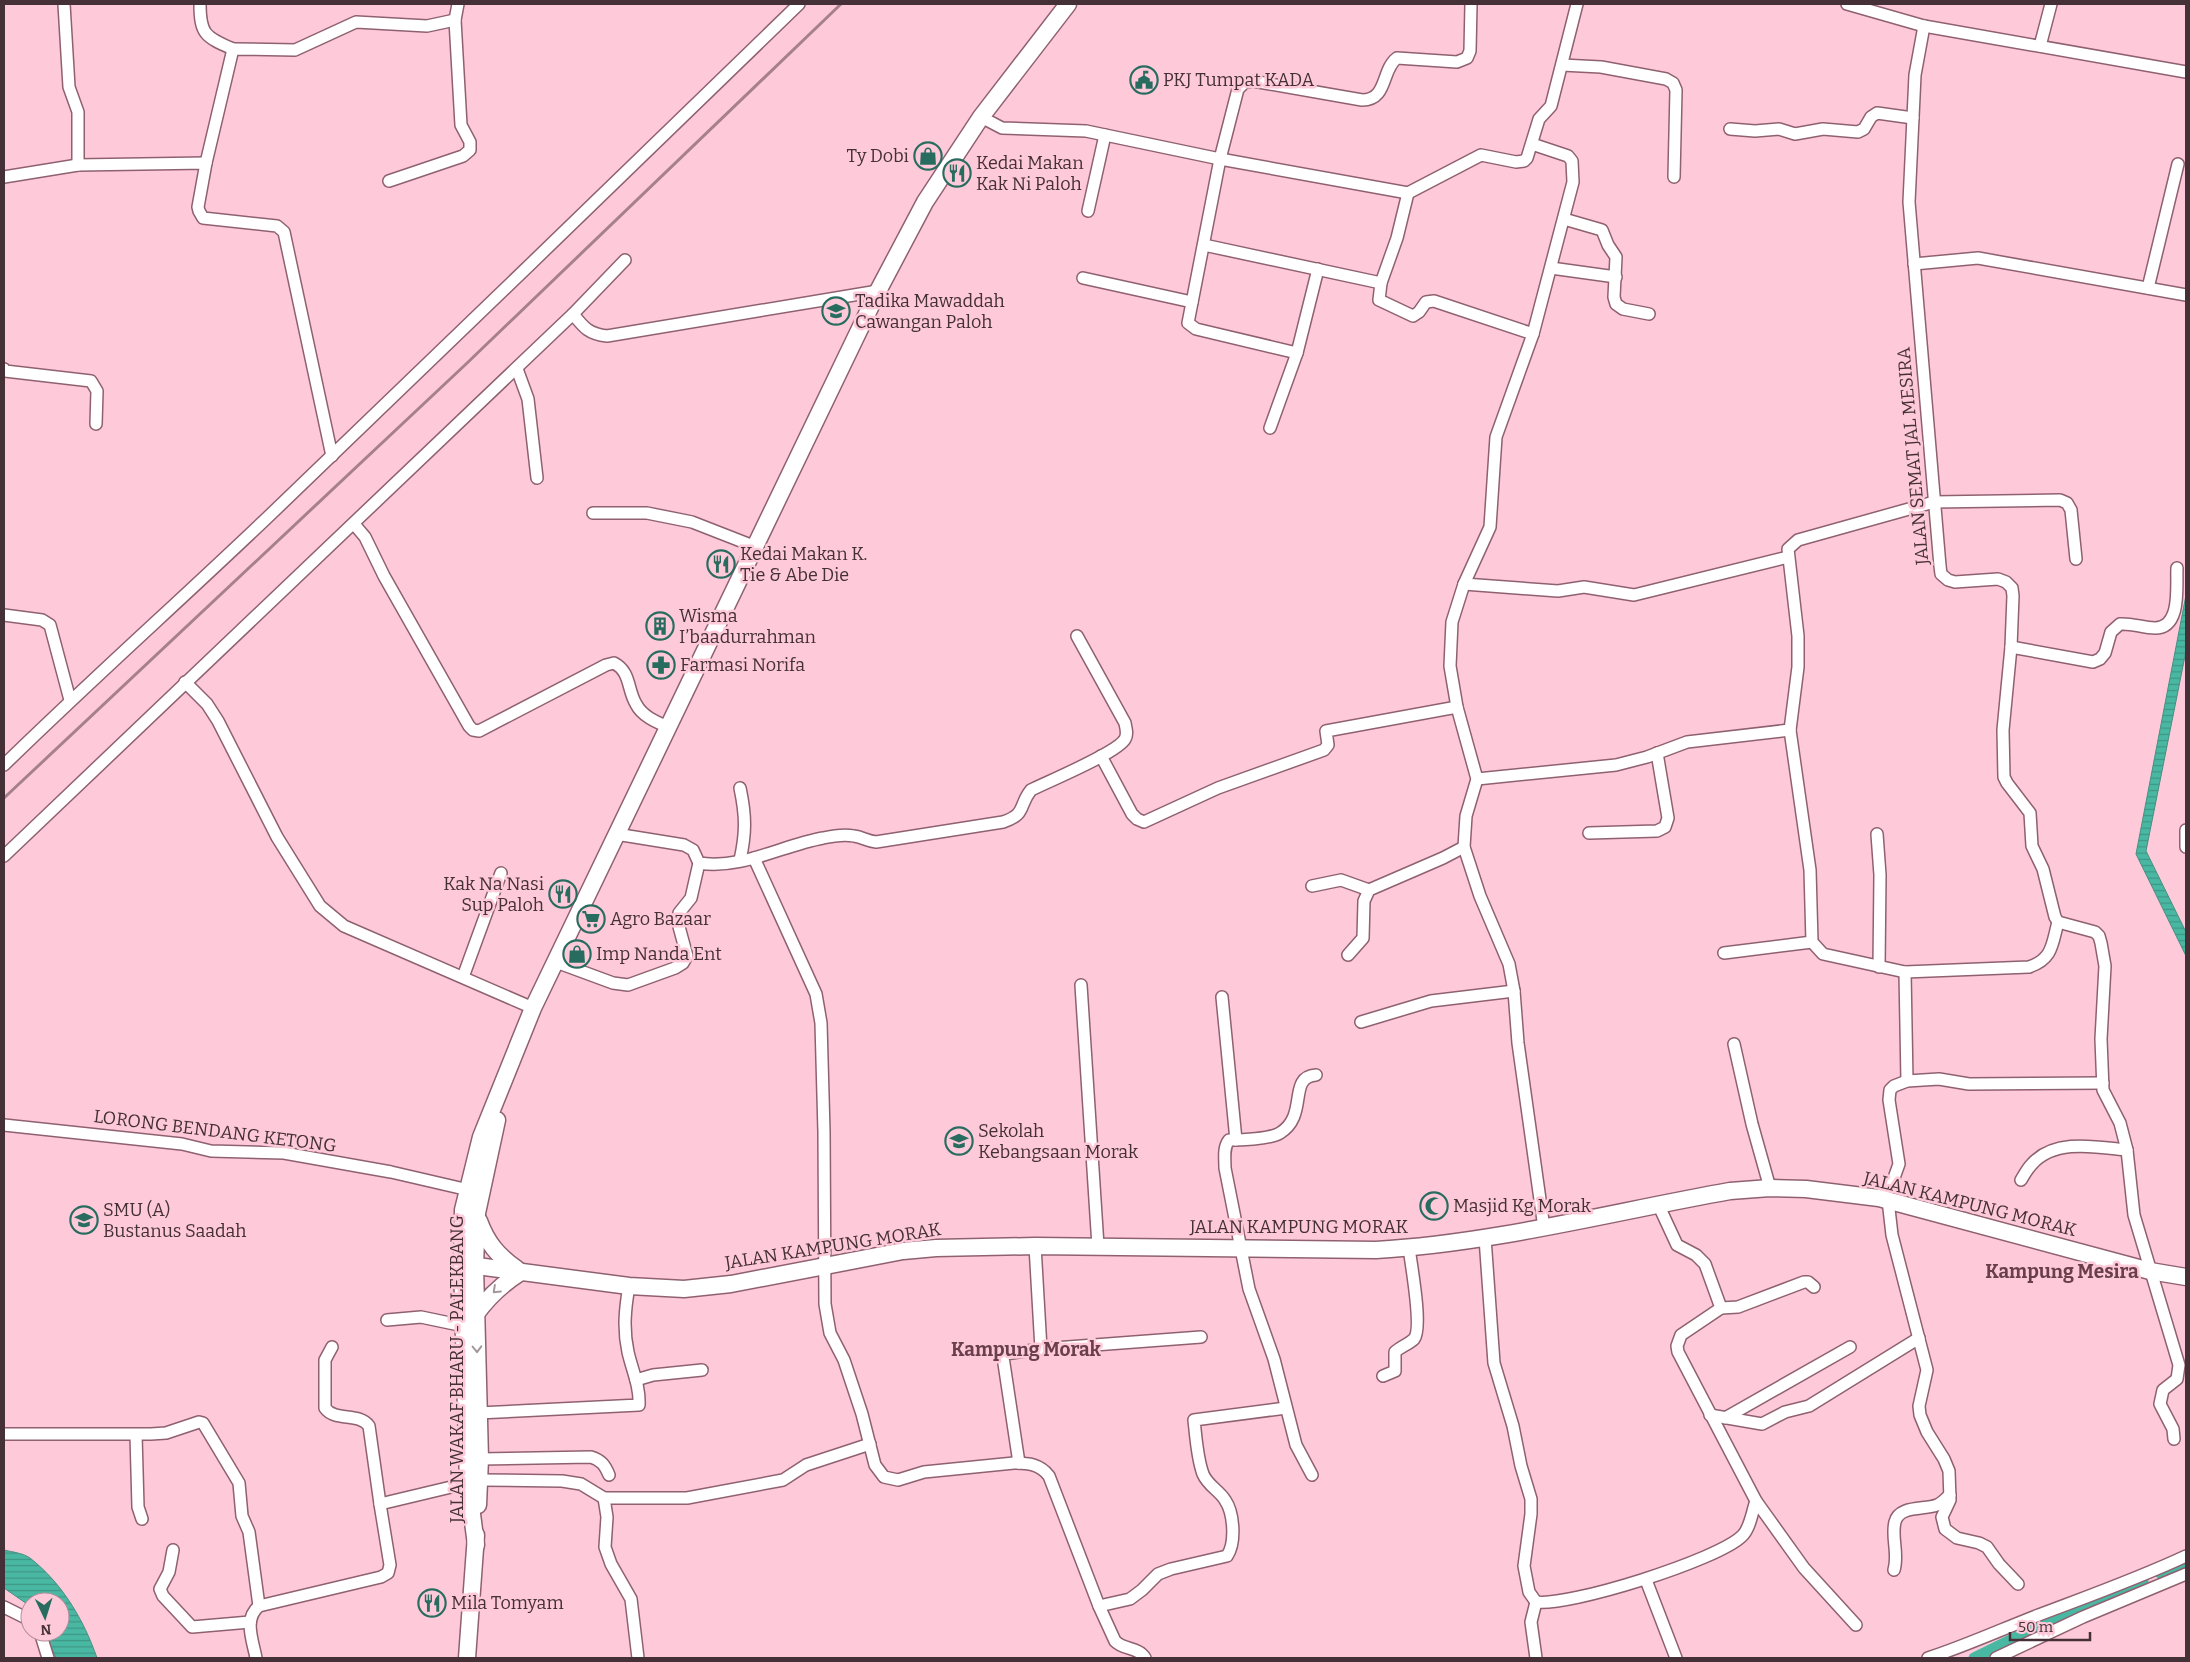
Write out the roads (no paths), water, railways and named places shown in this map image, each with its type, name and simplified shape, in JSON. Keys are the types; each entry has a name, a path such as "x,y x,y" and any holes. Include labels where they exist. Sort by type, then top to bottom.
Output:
{"main road":[{"name":"JALAN WAKAF BHARU - PALEKBANG","path":"474,1481 480,1459 476,1314 468,1265 463,1210 473,1191 507,1076 534,1008 878,290 925,202 981,117 1068,4"},
{"name":"JALAN KAMPUNG MORAK","path":"468,1265 629,1286 684,1288 706,1287 903,1252 936,1248 1098,1246 1376,1250 1409,1248 1484,1238 1730,1191 1770,1188 1806,1189 1883,1199 2150,1271 2186,1277"},
{"name":"JALAN WAKAF BHARU - PALEKBANG","path":"467,1658 476,1545 474,1481 464,1326 468,1265 477,1213 473,1191"},
{"path":"476,1314 488,1297 503,1283 520,1272 500,1258 485,1237 477,1213"}],"street":[{"path":"64,4 69,87 78,112 78,165"},
{"path":"200,4 201,24 205,34 214,41 233,50 295,50 356,22 427,26 456,20"},
{"path":"389,181 463,156 470,150 470,142 461,124 456,20 458,4"},
{"path":"4,765 70,700 164,616 332,456 799,4"},
{"path":"1297,353 1191,327 1188,319 1220,159 1236,94 1244,82 1253,81 1362,100 1370,99 1381,90 1391,63 1397,58 1458,62 1467,58 1470,51 1471,4"},
{"path":"981,117 1002,128 1086,131 1220,159 1408,193 1481,155 1516,162 1524,160 1529,154 1539,119 1551,109 1577,4"},
{"path":"1847,4 1924,26 2186,72"},
{"path":"2040,46 2051,4"},
{"name":"JALAN SEMAT JAL MESIRA","path":"1924,26 1914,75 1909,202 1934,502 1942,574 1948,580 1955,582 1998,579 2006,582 2012,588 2011,647 2003,730 2005,779 2030,813 2032,846 2043,869 2052,912 2058,922"},
{"path":"233,50 206,163 198,207 203,218 277,226 284,232 332,456"},
{"path":"1562,65 1602,67 1666,79 1673,83 1676,90 1674,177"},
{"path":"1730,129 1755,132 1779,129 1794,134 1823,129 1858,132 1864,129 1871,117 1877,114 1913,118"},
{"path":"1088,211 1104,134"},
{"path":"1532,144 1565,154 1572,162 1573,182 1533,334 1496,437 1490,527 1464,584 1452,622 1450,666 1457,707 1477,779 1466,816 1464,847 1480,896 1504,948 1514,991 1518,1043 1544,1228"},
{"path":"4,177 78,165 206,163"},
{"path":"2148,288 2178,164"},
{"path":"1408,193 1397,238 1380,282 1379,300 1410,316 1417,315 1426,302 1434,301 1533,334"},
{"path":"1564,219 1602,230 1608,245 1616,257 1614,297 1616,304 1623,308 1649,314"},
{"path":"1204,245 1380,282"},
{"path":"1914,264 1978,258 2186,295"},
{"path":"4,856 185,682 517,369 625,260"},
{"path":"1550,268 1616,277"},
{"path":"1270,428 1297,353 1318,269"},
{"path":"1083,278 1192,302"},
{"path":"573,314 584,328 594,334 607,336 878,290"},
{"path":"517,369 528,399 537,478"},
{"path":"4,372 91,381 96,387 97,392 96,424"},
{"path":"2076,559 2071,510 2064,500 1934,502 1798,540 1788,549 1798,636 1798,668 1790,730 1810,870 1812,942 1823,954 1905,972 2029,967 2043,962 2050,954 2058,922 2095,932 2099,936 2105,966 2101,1039 2103,1090 2120,1123 2127,1150 2134,1215 2150,1271 2182,1363 2177,1379 2163,1390 2160,1404 2173,1429 2174,1439"},
{"path":"594,513 647,513 692,522 756,547"},
{"path":"354,524 365,537 384,576 473,730 480,731 606,665 614,663 622,668 627,675 636,705 650,718 668,727"},
{"path":"1464,584 1558,592 1584,588 1634,595 1788,557"},
{"path":"2011,647 2087,662 2100,658 2104,653 2111,632 2120,624 2154,628 2170,622 2176,609 2177,568"},
{"path":"4,615 42,620 50,625 70,700"},
{"path":"699,864 708,865 754,858 822,838 855,836 867,841 876,842 1003,822 1018,815 1026,796 1031,790 1102,756 1125,739 1127,731 1125,723 1077,636"},
{"path":"185,682 207,704 218,722 277,838 320,906 344,926 534,1008"},
{"path":"1102,756 1132,814 1144,822 1218,788 1324,750 1328,745 1326,731 1457,707"},
{"path":"1477,779 1616,765 1687,742 1790,730"},
{"path":"1589,833 1657,832 1665,827 1668,818 1657,753"},
{"path":"740,788 745,820 745,836 740,860"},
{"path":"2186,830 2186,847"},
{"path":"556,962 621,985 636,983 675,968 683,963 687,956 678,923 679,913 690,898 699,864 692,850 684,845 616,834"},
{"path":"1877,834 1880,875 1879,967"},
{"path":"1348,954 1363,938 1364,901 1369,890 1464,847"},
{"path":"754,858 816,994 822,1023 825,1304 830,1333 844,1360 879,1472 890,1479 898,1480 924,1472 1019,1463 1038,1466 1044,1470 1049,1476 1099,1606 1116,1642 1142,1653 1146,1658"},
{"path":"463,977 501,873"},
{"path":"1312,886 1341,880 1369,890"},
{"path":"1724,953 1812,942"},
{"path":"1905,972 1907,1081"},
{"path":"1080,985 1098,1246"},
{"path":"1361,1022 1431,1001 1514,991"},
{"path":"1222,997 1236,1140"},
{"path":"1734,1044 1752,1124 1770,1188"},
{"path":"1312,1475 1296,1445 1274,1359 1249,1289 1225,1168 1224,1154 1229,1140 1279,1134 1295,1116 1301,1081 1307,1076 1316,1075"},
{"path":"2018,1584 1999,1564 1987,1547 1979,1543 1960,1540 1944,1529 1942,1517 1950,1495 1947,1466 1927,1432 1920,1415 1919,1406 1927,1370 1883,1199 1899,1164 1889,1094 1894,1086 1907,1081 1939,1079 1969,1084 2003,1085 2103,1082"},
{"name":"LORONG BENDANG KETONG","path":"4,1125 182,1144 212,1152 284,1153 391,1172 473,1191"},
{"path":"2021,1180 2033,1162 2048,1152 2062,1147 2081,1146 2127,1150"},
{"path":"1658,1204 1677,1245 1696,1255 1704,1264 1721,1308"},
{"path":"1484,1238 1494,1363 1513,1426 1521,1466 1531,1499 1531,1514 1524,1566 1529,1592 1536,1602 1531,1622 1536,1658"},
{"path":"1035,1246 1041,1349"},
{"path":"1383,1376 1395,1371 1396,1350 1414,1339 1416,1333 1417,1306 1409,1248"},
{"path":"1814,1288 1808,1282 1804,1282 1738,1307 1721,1308 1680,1334 1677,1346 1678,1352 1710,1415 1756,1501 1804,1568 1856,1625"},
{"path":"478,1413 639,1404 639,1389 628,1351 624,1313 629,1286"},
{"path":"387,1320 421,1317 464,1326"},
{"path":"1019,1463 1003,1355 1041,1349 1201,1337"},
{"path":"1710,1415 1760,1424 1785,1412 1807,1407 1919,1338"},
{"path":"256,1658 250,1622 253,1612 259,1606 385,1575 390,1565 369,1426 363,1420 331,1414 325,1408 325,1360 332,1346"},
{"path":"1725,1418 1850,1347"},
{"path":"636,1380 653,1375 702,1370"},
{"path":"1099,1606 1130,1598 1142,1590 1158,1574 1171,1569 1227,1556 1232,1550 1229,1507 1223,1497 1213,1489 1204,1477 1194,1420 1286,1408"},
{"path":"4,1434 136,1435 166,1432 199,1422 203,1423 238,1483 242,1516 248,1530 259,1606"},
{"path":"136,1435 138,1507 142,1519"},
{"path":"380,1504 474,1481 562,1481 582,1484 604,1498 687,1498 783,1480 806,1465 870,1444"},
{"path":"480,1459 591,1457 598,1459 604,1465 609,1475"},
{"path":"1894,1570 1897,1560 1894,1525 1896,1518 1902,1513 1920,1507 1938,1505 1950,1495"},
{"path":"604,1498 607,1517 605,1547 611,1564 632,1599 638,1658"},
{"path":"1536,1602 1553,1602 1646,1580 1718,1552 1743,1535 1756,1501"},
{"path":"173,1550 169,1572 160,1589 163,1596 188,1624 198,1627 250,1622"},
{"path":"1996,1658 2170,1573 2186,1556"},
{"path":"1928,1658 1968,1645 2033,1617 2170,1573 2186,1574"},
{"path":"1646,1580 1676,1658"},
{"path":"4,1607 20,1615"},
{"path":"43,1642 48,1658"}],"waterway":[{"path":"2160,1573 2186,1563"},
{"path":"1974,1658 2051,1620 2143,1581"}],"railway":[{"path":"4,798 465,365 841,4"}],"place":[{"name":"PKJ Tumpat KADA","path":"1144,80"},
{"name":"Ty Dobi","path":"928,156"},
{"name":"Kedai Makan Kak Ni Paloh","path":"957,173"},
{"name":"Tadika Mawaddah Cawangan Paloh","path":"836,311"},
{"name":"Kedai Makan K. Tie & Abe Die","path":"721,564"},
{"name":"Wisma I’baadurrahman","path":"660,626"},
{"name":"Farmasi Norifa","path":"661,665"},
{"name":"Kak Na Nasi Sup Paloh","path":"563,894"},
{"name":"Agro Bazaar","path":"591,919"},
{"name":"Imp Nanda Ent","path":"577,954"},
{"name":"Sekolah Kebangsaan Morak","path":"959,1141"},
{"name":"Masjid Kg Morak","path":"1434,1206"},
{"name":"SMU (A) Bustanus Saadah","path":"84,1220"},
{"name":"Mila Tomyam","path":"432,1603"}],"district":[{"name":"Kampung Mesira","path":"2062,1271"},
{"name":"Kampung Morak","path":"1026,1349"}]}
